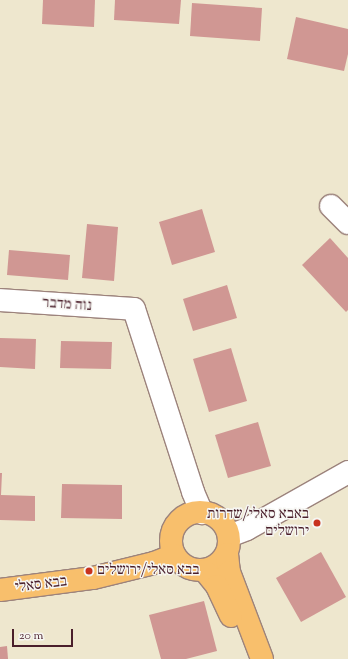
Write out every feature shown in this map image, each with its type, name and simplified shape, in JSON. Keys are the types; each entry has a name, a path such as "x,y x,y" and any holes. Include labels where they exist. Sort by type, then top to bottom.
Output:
{"main road":[{"path":"228,545 214,568 205,570 186,567 175,555 171,545 174,527 187,515 202,512 220,520 228,545 229,572 262,659"},
{"name":"בבא סאלי","path":"0,590 93,578 154,564 175,555"},
{"path":"205,570 226,602 247,659"}],"street":[{"path":"331,206 348,224"},
{"name":"נוה מדבר","path":"0,300 134,309 193,492 202,512"},
{"path":"228,545 247,529 348,472"}],"building":[{"path":"43,0 95,0 94,27 42,24"},
{"path":"115,0 181,0 179,24 114,20"},
{"path":"192,3 262,8 260,41 190,36"},
{"path":"296,17 348,29 348,54 344,71 287,59"},
{"path":"202,209 215,252 172,265 159,222"},
{"path":"87,224 118,227 114,281 82,278"},
{"path":"330,238 348,258 348,310 346,312 302,265"},
{"path":"9,250 70,255 68,280 7,275"},
{"path":"227,285 237,318 193,331 183,299"},
{"path":"0,338 36,339 35,369 0,367"},
{"path":"61,341 112,342 111,369 60,368"},
{"path":"231,348 247,401 209,412 193,359"},
{"path":"258,422 271,466 228,478 215,435"},
{"path":"0,473 2,473 1,495 35,496 35,521 0,520"},
{"path":"62,484 122,485 122,519 61,518"},
{"path":"321,552 346,597 301,622 276,578"},
{"path":"204,601 217,651 186,659 161,659 149,615"},
{"path":"7,646 8,659 0,659 0,647"}],"place":[{"name":"באבא סאלי/שדרות ירושלים","path":"317,523"},
{"name":"בבא סאלי/ירושלים","path":"89,571"}]}
